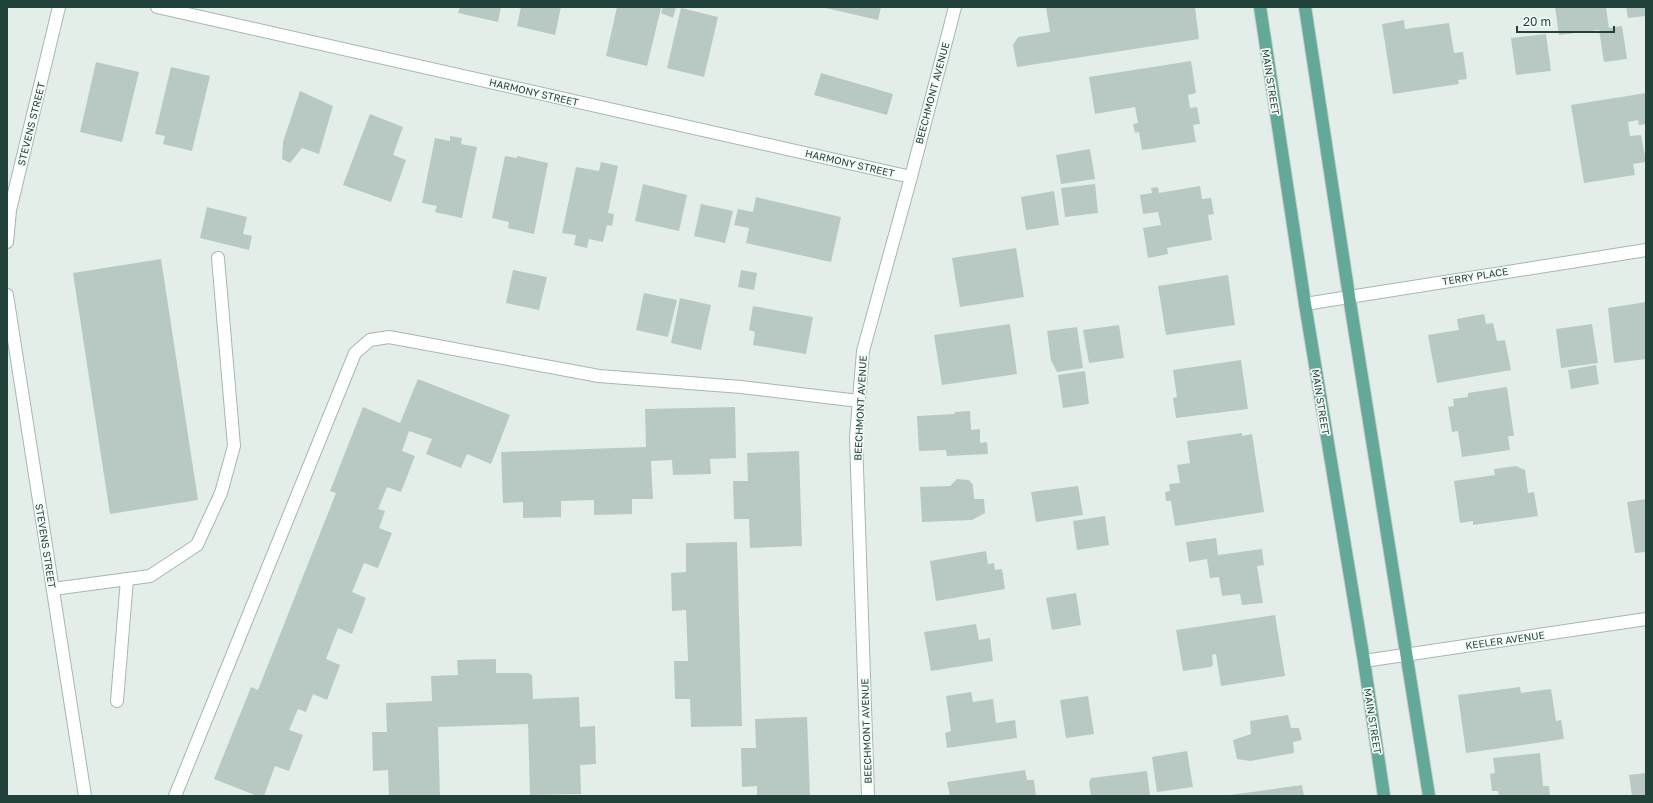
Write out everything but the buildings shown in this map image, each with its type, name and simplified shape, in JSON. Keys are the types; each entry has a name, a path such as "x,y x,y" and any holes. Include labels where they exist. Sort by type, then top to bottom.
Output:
{"main road":[{"name":"MAIN STREET","path":"1260,7 1305,304 1364,661 1384,796"},
{"path":"1306,7 1349,296 1429,796"}],"street":[{"name":"STEVENS STREET","path":"7,242 10,210 59,7"},
{"name":"HARMONY STREET","path":"157,7 910,177"},
{"name":"BEECHMONT AVENUE","path":"868,796 856,438 863,351 955,7"},
{"name":"TERRY PLACE","path":"1305,304 1646,250"},
{"path":"53,589 150,576 197,545 221,493 234,446 218,258"},
{"name":"STEVENS STREET","path":"7,295 85,796"},
{"path":"175,796 355,353 370,340 389,337 599,376 741,387 859,401"},
{"path":"117,701 127,579"},
{"name":"KEELER AVENUE","path":"1364,661 1646,619"}]}
